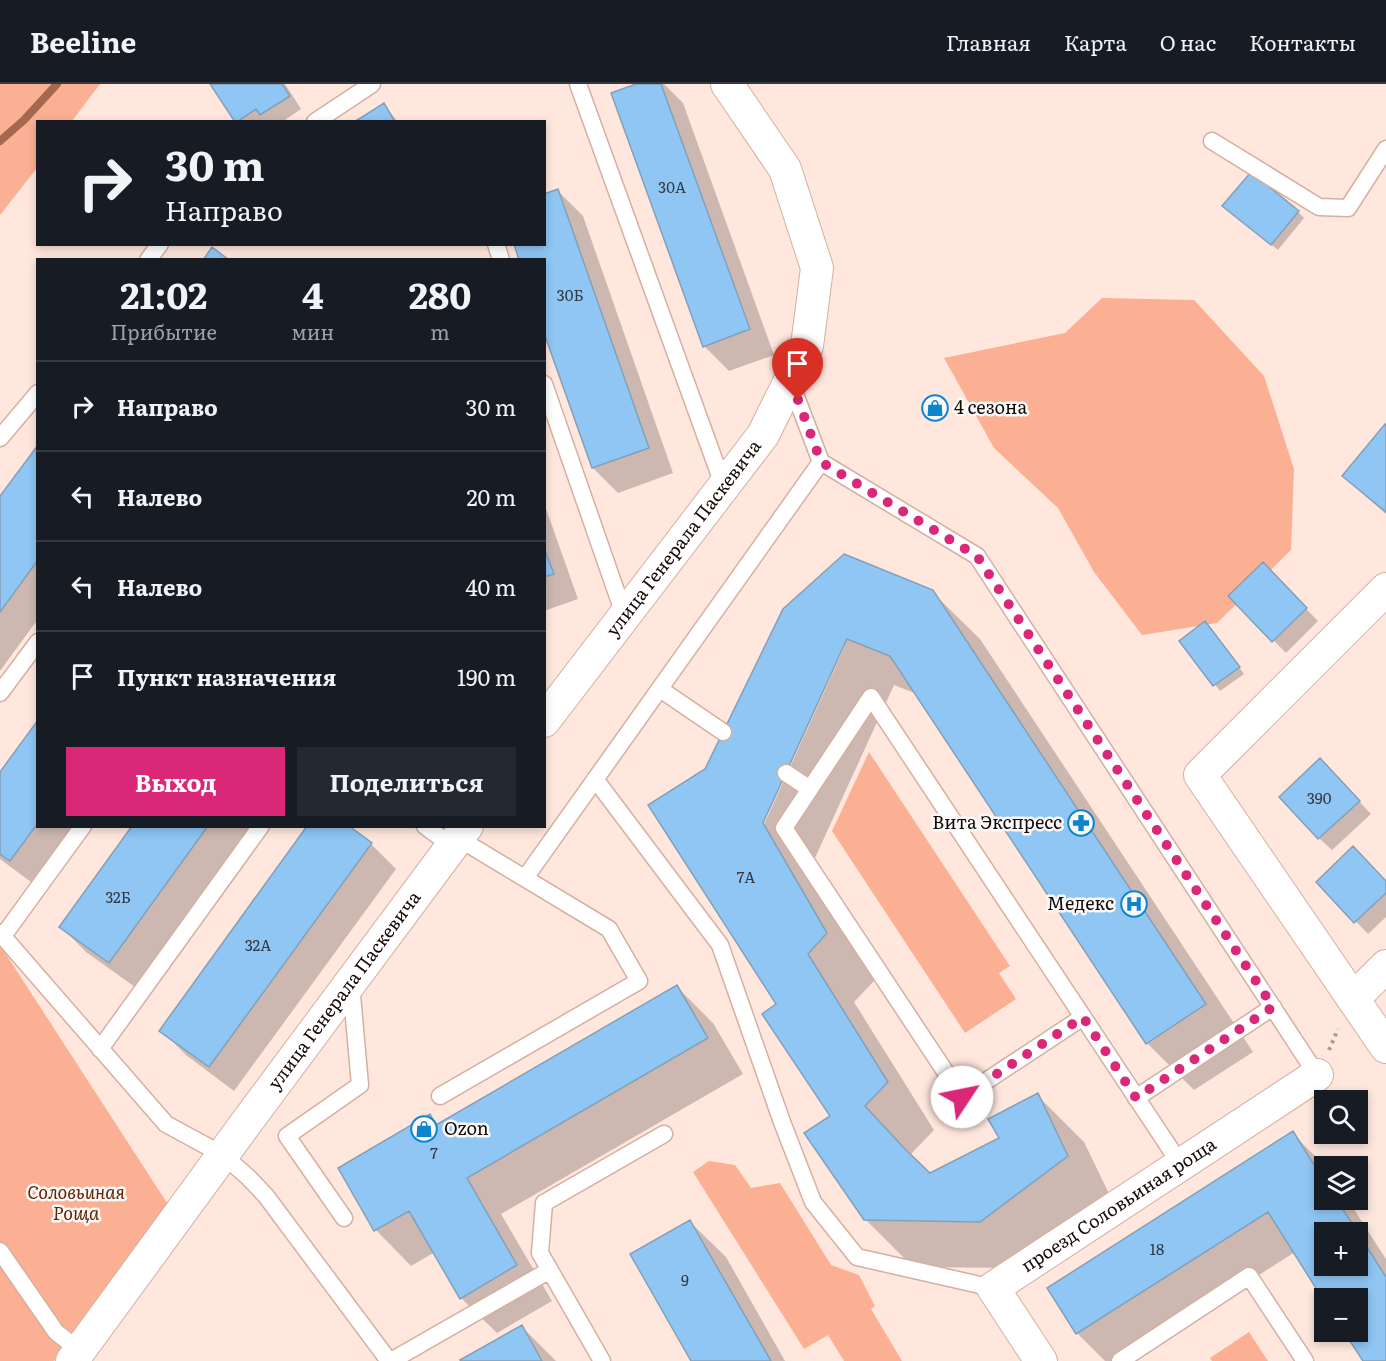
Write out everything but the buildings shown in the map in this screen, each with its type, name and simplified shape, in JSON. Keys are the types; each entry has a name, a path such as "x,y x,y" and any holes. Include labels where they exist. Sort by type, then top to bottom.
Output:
{"street":[{"name":"улица Генерала Паскевича","path":"546,718 763,435 807,346 817,268 785,170 727,84"},
{"path":"1386,589 1200,776 1386,1047"},
{"name":"улица Генерала Паскевича","path":"76,1356 459,837"},
{"path":"1353,999 1386,966"},
{"name":"проезд Соловьиная роща","path":"993,1288 1317,1075"},
{"path":"993,1288 1041,1361"}],"lane":[{"path":"318,120 372,84"},
{"path":"578,84 724,487"},
{"path":"1212,141 1318,207 1348,208 1386,149"},
{"path":"790,380 821,462 977,556 1317,1075"},
{"path":"546,390 625,617"},
{"path":"0,438 36,395"},
{"path":"525,878 821,462"},
{"path":"0,693 36,645"},
{"path":"660,689 723,732"},
{"path":"1083,1017 962,1097 784,828 871,698 1083,1017 1136,1098 1181,1165"},
{"path":"786,773 810,789"},
{"path":"595,779 720,945 782,1122 813,1202 857,1257 993,1288"},
{"path":"80,828 1,934 166,1124 223,1155 266,1196 390,1361 550,1270"},
{"path":"100,1048 260,828"},
{"path":"431,828 459,837 609,929 639,981 440,1096"},
{"path":"344,1218 287,1136 360,1085 351,983"},
{"path":"1136,1098 1273,1007"},
{"path":"602,1361 540,1253 544,1203 664,1134"},
{"path":"0,1251 56,1332 76,1356"},
{"path":"1120,1361 1249,1276 1305,1361"}],"path":[{"path":"1317,1075 1353,999"}],"green space":[{"path":"0,84 100,84 73,120 36,120 36,169 0,215"},
{"path":"1102,298 1194,300 1264,376 1294,469 1291,550 1217,623 1142,635 1094,572 1058,508 994,448 944,358 1065,333"},
{"path":"869,752 1010,966 999,973 1016,999 965,1033 832,831"},
{"name":"Соловьиная Роща","path":"0,945 169,1206 54,1361 0,1361"},
{"path":"709,1161 735,1165 751,1188 780,1183 831,1265 859,1275 875,1306 871,1309 902,1361 844,1361 828,1335 804,1349 693,1172"},
{"path":"1249,1332 1268,1361 1212,1361 1210,1358"}],"waterway":[{"path":"0,141 24,120 57,84"}],"place":[{"name":"4 сезона","path":"935,408"},
{"name":"Вита Экспресс","path":"1081,823"},
{"name":"Медекс","path":"1134,904"},
{"name":"Ozon","path":"424,1129"}],"route":[{"path":"798,400 821,462 977,556 1273,1007 1136,1098 1083,1017 962,1097"}]}
